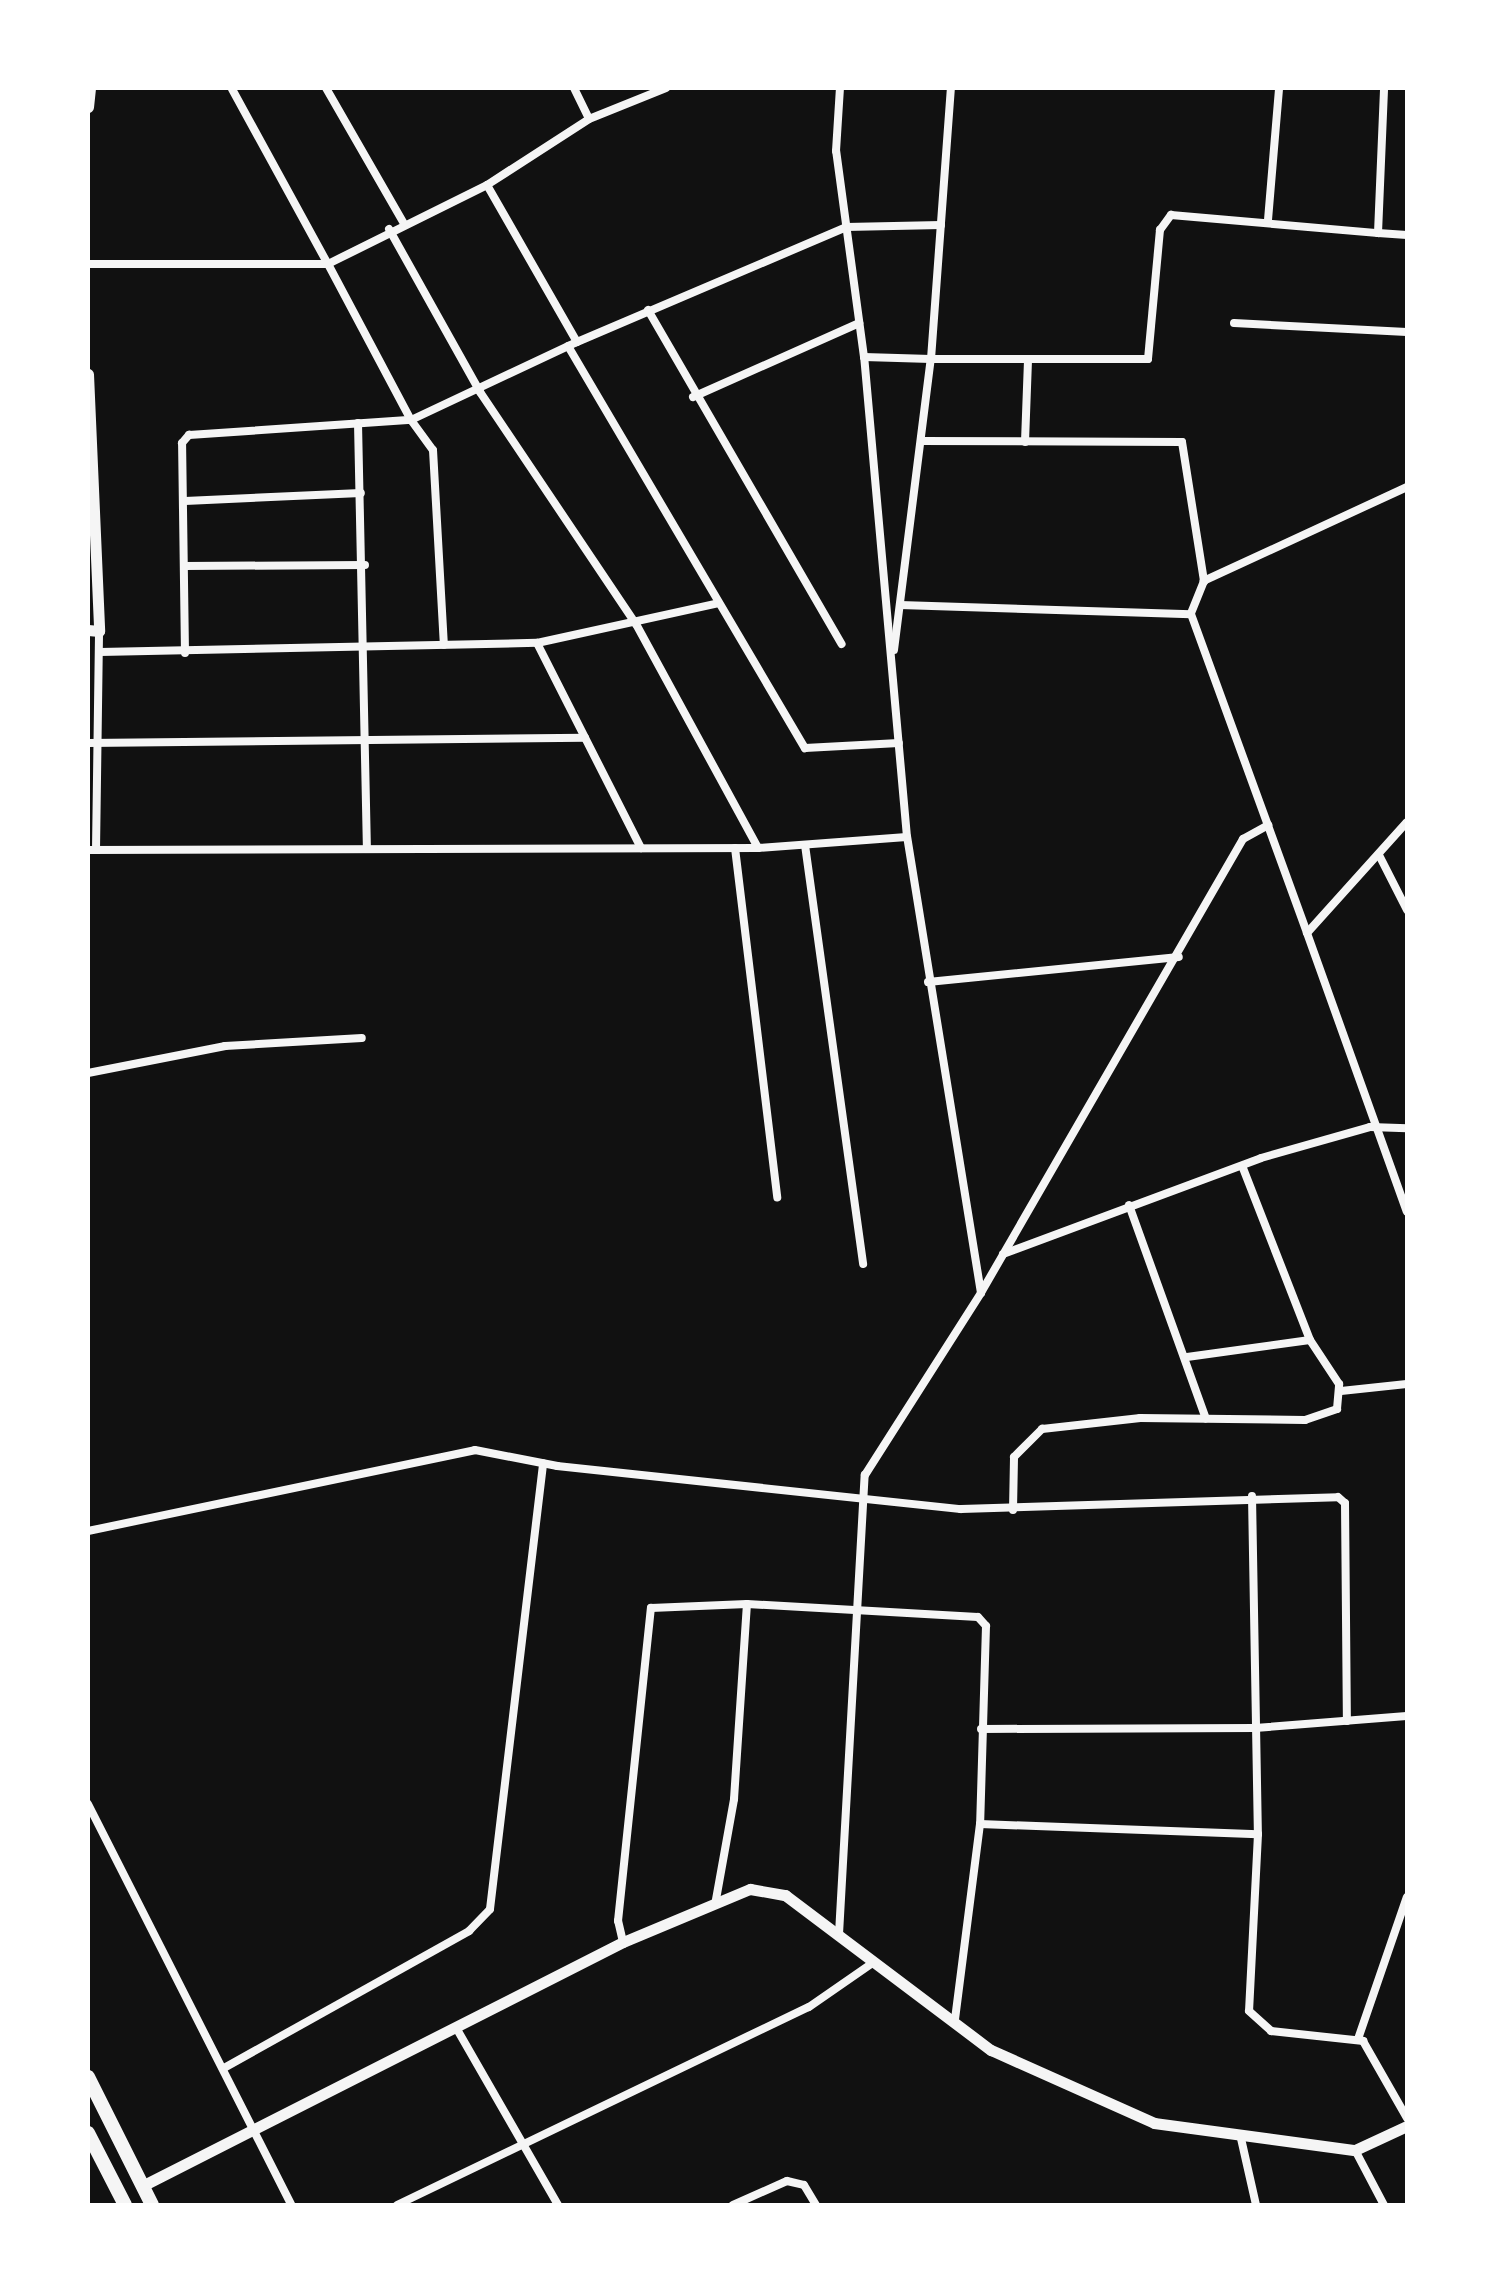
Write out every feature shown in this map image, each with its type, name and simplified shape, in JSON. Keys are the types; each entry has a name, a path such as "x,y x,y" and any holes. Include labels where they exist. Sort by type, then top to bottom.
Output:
{"highway":[{"path":"88,2077 152,2205"},
{"path":"88,2133 125,2205"}],"street":[{"path":"88,107 90,88"},
{"path":"326,88 403,222"},
{"path":"574,88 589,119"},
{"path":"88,264 328,264 403,222 487,185 589,119 666,88"},
{"path":"840,88 836,151 864,357 907,837 928,982 981,1293"},
{"path":"892,666 931,359 951,88"},
{"path":"1268,220 1279,88"},
{"path":"1378,233 1384,88"},
{"path":"232,89 411,420 433,450 444,645"},
{"path":"487,185 572,344 805,748 899,743"},
{"path":"864,357 1148,359 1166,218 1268,220 1407,235"},
{"path":"185,653 182,443 189,435 411,420 480,392 572,344 648,310 846,227 941,225"},
{"path":"389,229 480,392 636,624 758,848"},
{"path":"648,310 693,397 842,644"},
{"path":"693,397 859,323"},
{"path":"1234,323 1407,332"},
{"path":"1025,442 1028,359"},
{"path":"88,374 93,630 100,652 99,743 92,850 758,848 907,837"},
{"path":"358,423 369,745 367,848"},
{"path":"921,441 1182,442 1204,581 1191,614 1307,933 1370,1127 1407,1212"},
{"path":"1204,581 1407,487"},
{"path":"185,501 361,493"},
{"path":"184,566 365,565"},
{"path":"100,652 185,653 366,644 537,643 636,624 719,603"},
{"path":"900,605 1191,614"},
{"path":"537,643 641,848"},
{"path":"88,743 369,745 585,738"},
{"path":"1307,933 1407,822"},
{"path":"839,1934 861,1611 865,1475 981,1293 1179,957 1243,839 1268,825"},
{"path":"805,845 863,1264"},
{"path":"735,848 777,1197"},
{"path":"1379,855 1407,910"},
{"path":"928,982 1179,957"},
{"path":"88,1073 225,1046 362,1038"},
{"path":"1002,1254 1242,1166 1370,1127 1407,1128"},
{"path":"1013,1510 1014,1457 1033,1432 1140,1418 1305,1420 1337,1409 1341,1391 1310,1340 1242,1166"},
{"path":"1129,1205 1187,1357 1206,1419"},
{"path":"1187,1357 1310,1340"},
{"path":"1341,1391 1407,1384"},
{"path":"88,1531 475,1450 543,1463 1013,1510 1252,1496 1333,1496 1345,1503 1347,1721"},
{"path":"224,2068 469,1931 490,1909 543,1463"},
{"path":"1252,1496 1258,1834 1252,2018 1271,2031 1358,2039"},
{"path":"715,1906 734,1799 747,1604"},
{"path":"623,1942 618,1921 649,1612 659,1605 747,1604 985,1621 980,1824 955,2019"},
{"path":"981,1729 1255,1728 1407,1716"},
{"path":"88,1804 255,2128 291,2205"},
{"path":"980,1824 1258,1834"},
{"path":"142,2186 458,2031 623,1942 766,1889 839,1934 955,2019 991,2050 1154,2123 1355,2150 1407,2126"},
{"path":"1358,2039 1407,1897"},
{"path":"397,2205 809,2007 874,1962"},
{"path":"458,2031 525,2141 544,2190 558,2205"},
{"path":"1358,2039 1407,2118"},
{"path":"1240,2134 1256,2205"},
{"path":"1355,2150 1384,2205"},
{"path":"733,2205 787,2181 804,2185 816,2205"}]}
